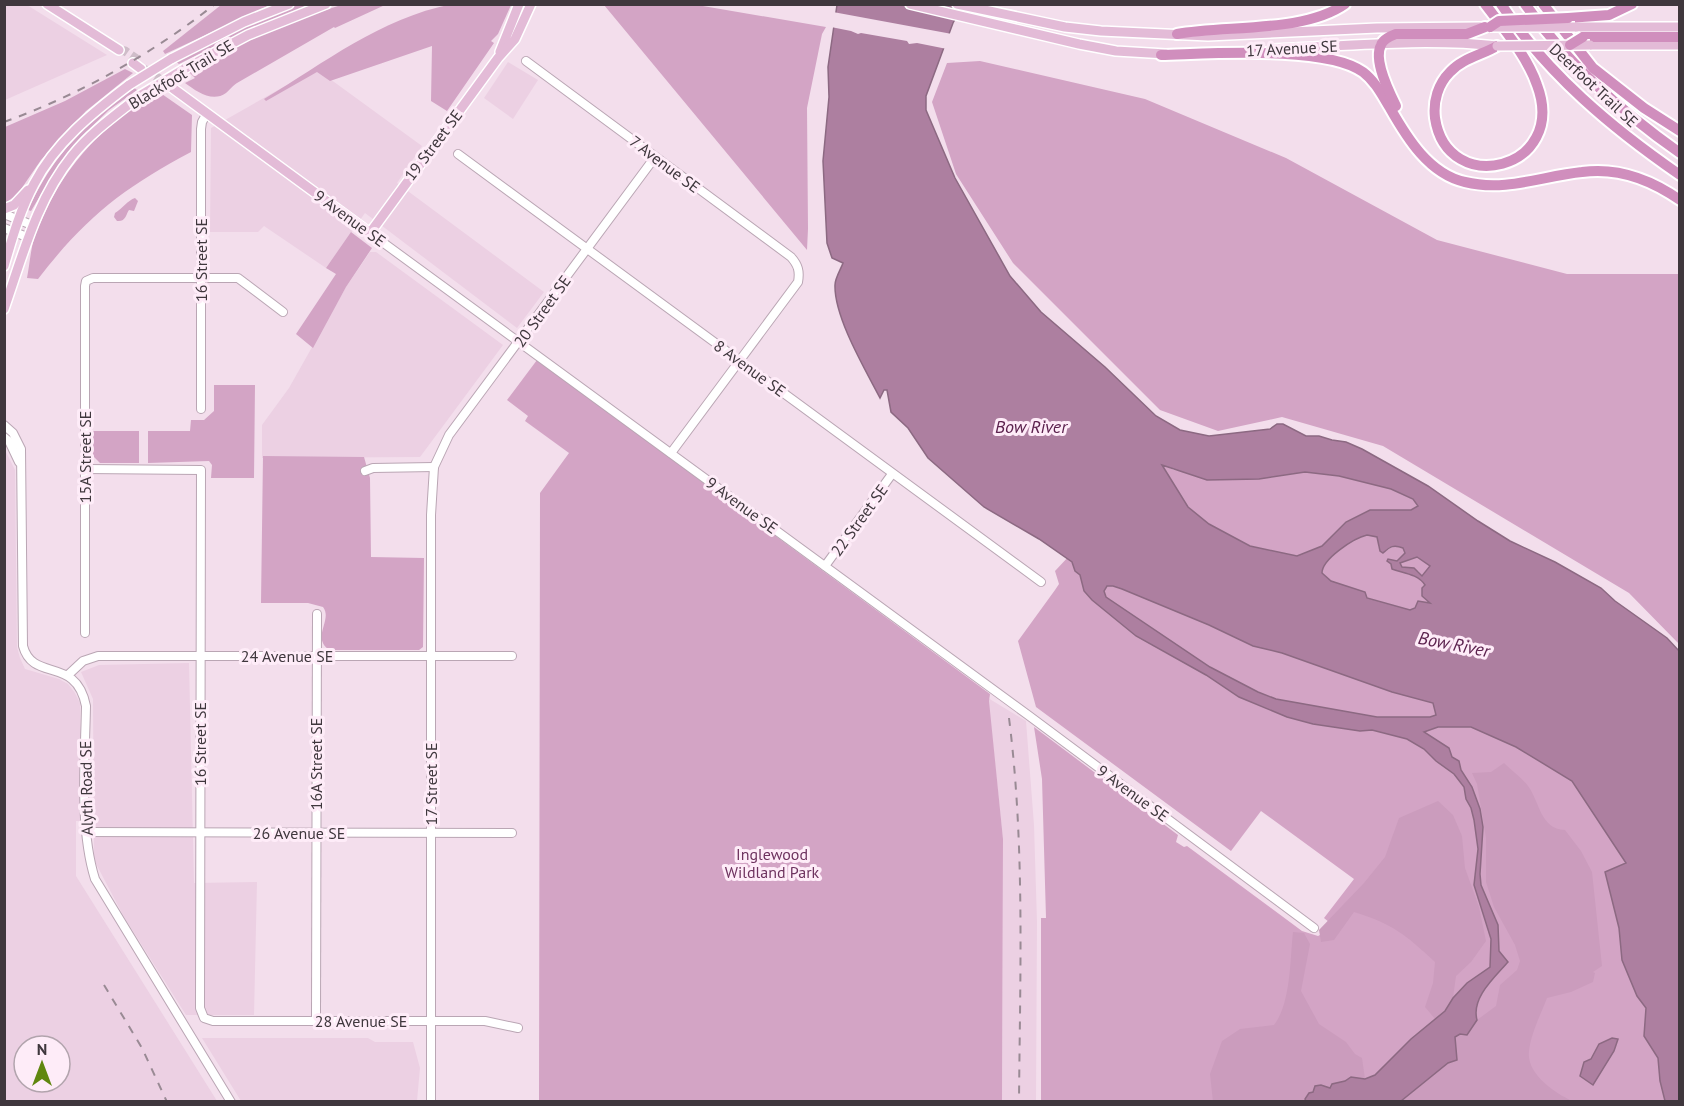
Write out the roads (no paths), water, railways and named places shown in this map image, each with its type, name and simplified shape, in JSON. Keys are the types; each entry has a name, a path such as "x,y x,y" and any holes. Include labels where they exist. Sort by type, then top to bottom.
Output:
{"highway":[{"path":"1177,34 1196,30 1302,21 1326,14 1345,4"},
{"path":"1485,4 1528,64 1537,84 1543,111 1539,133 1523,155 1506,164 1488,166 1468,163 1444,143 1435,120 1435,99 1444,79 1456,66 1497,46"},
{"name":"Deerfoot Trail SE","path":"1501,4 1538,54 1575,92 1610,124 1680,175"},
{"name":"Deerfoot Trail SE","path":"1525,4 1565,55 1591,82 1629,115 1680,153"},
{"path":"1543,4 1593,68 1644,108 1680,131"},
{"path":"1421,154 1384,79 1378,55 1381,45 1390,36 1396,34 1467,34 1499,21 1572,23 1609,15 1632,4"},
{"path":"1570,45 1587,41 1680,37"},
{"path":"1161,54 1282,54 1342,62 1362,71 1369,77 1405,135 1421,154 1437,169 1464,182 1508,185 1581,172 1618,172 1650,182 1680,200"}],"main road":[{"path":"47,4 119,50"},
{"name":"Blackfoot Trail SE","path":"4,266 14,232 34,184 47,163 78,127 129,85 171,59 224,32 289,4"},
{"name":"Blackfoot Trail SE","path":"4,309 27,237 47,194 72,156 107,121 141,95 184,69 248,36 326,4"},
{"name":"19 Street SE","path":"498,58 519,4"},
{"name":"19 Street SE","path":"370,232 498,58 515,39 531,4"},
{"path":"515,39 528,24 537,4"},
{"name":"17 Avenue SE","path":"909,4 1065,27 1218,36 1377,28 1487,27"},
{"name":"17 Avenue SE","path":"957,4 969,12 1079,44 1116,51 1161,54 1381,45 1476,43 1497,46 1570,45"},
{"path":"1572,23 1680,27"},
{"path":"1587,41 1680,45"},
{"name":"9 Avenue SE","path":"167,84 370,232"},
{"path":"4,209 21,198 34,184"}],"street":[{"name":"7 Avenue SE","path":"526,61 791,257 796,263 800,272 798,282 740,360"},
{"name":"16 Street SE","path":"201,409 201,129 207,113"},
{"name":"8 Avenue SE","path":"458,154 1041,582"},
{"name":"20 Street SE","path":"434,467 449,435 655,157"},
{"path":"4,214 32,225"},
{"path":"4,228 27,237"},
{"name":"9 Avenue SE","path":"370,232 1314,928"},
{"name":"15A Street SE","path":"85,633 86,281 93,278 201,278"},
{"path":"201,278 238,278 283,312"},
{"path":"671,453 740,360"},
{"path":"4,424 13,433 21,449 22,646 32,662 68,675"},
{"path":"4,437 15,452 22,469"},
{"path":"364,471 374,468 434,467"},
{"name":"17 Street SE","path":"431,1101 431,514 434,467"},
{"name":"16 Street SE","path":"85,469 201,470 200,1008 204,1018"},
{"name":"22 Street SE","path":"825,566 892,474"},
{"name":"16A Street SE","path":"316,1021 317,614"},
{"name":"24 Avenue SE","path":"68,675 83,661 98,656 512,656"},
{"name":"Alyth Road SE","path":"68,675 83,693 86,706 86,832 89,862 95,879 231,1101"},
{"name":"26 Avenue SE","path":"86,832 512,832"},
{"name":"28 Avenue SE","path":"204,1018 213,1021 485,1021 519,1028"}],"water":[{"name":"Bow River","path":"837,5 963,5 953,23 926,96 926,110 955,178 1010,276 1041,312 1105,367 1156,416 1180,430 1209,436 1270,429 1277,424 1283,424 1306,436 1319,436 1346,442 1362,449 1428,486 1510,541 1555,562 1601,588 1615,601 1667,638 1680,652 1679,1101 1665,1101 1658,1058 1644,1036 1646,1008 1637,996 1622,960 1619,928 1605,872 1626,863 1572,781 1516,747 1471,727 1438,727 1424,732 1449,748 1452,757 1459,761 1480,809 1483,827 1481,885 1498,925 1499,951 1508,962 1480,996 1476,1012 1477,1020 1467,1035 1460,1034 1455,1037 1457,1060 1448,1063 1401,1101 1306,1101 1305,1099 1309,1093 1313,1092 1315,1086 1330,1088 1332,1084 1351,1077 1365,1079 1375,1075 1411,1039 1445,1011 1467,983 1490,967 1491,939 1474,885 1478,849 1474,820 1464,787 1454,774 1424,749 1407,739 1372,730 1360,731 1313,724 1287,717 1239,697 1206,675 1136,636 1084,591 1080,575 1075,571 1072,562 1039,539 984,507 928,458 908,428 891,412 887,390 884,390 880,398 852,343 836,298 835,285 843,263 832,258 827,243 823,161 829,97 828,67","holes":["1162,465 1207,480 1259,479 1305,472 1339,476 1391,489 1413,499 1418,506 1411,510 1370,510 1346,522 1322,546 1297,556 1250,546 1209,524 1188,507","1367,535 1377,537 1380,551 1383,553 1392,547 1403,548 1405,553 1397,561 1388,559 1387,561 1391,564 1392,569 1422,581 1425,585 1422,588 1422,596 1430,603 1418,601 1415,608 1410,610 1367,598 1365,592 1331,581 1322,573 1323,567 1333,556","1417,557 1430,566 1422,576 1414,568 1402,567 1400,563","1107,586 1122,589 1253,646 1282,653 1392,692 1433,703 1436,715 1377,717 1276,699 1210,667 1106,597 1104,591"]},
{"path":"1612,1038 1618,1039 1614,1051 1593,1085 1580,1076 1584,1062 1591,1059 1599,1044"}],"tunnel":[{"path":"119,50 125,51 138,60"},
{"path":"144,69 167,84"}],"railway":[{"path":"4,122 59,99 114,72 167,39 215,4"},
{"path":"1009,718 1019,862 1019,1102"},
{"path":"104,985 142,1048 167,1102"}],"park label":[{"name":"Inglewood Wildland Park","path":"772,863"}]}
